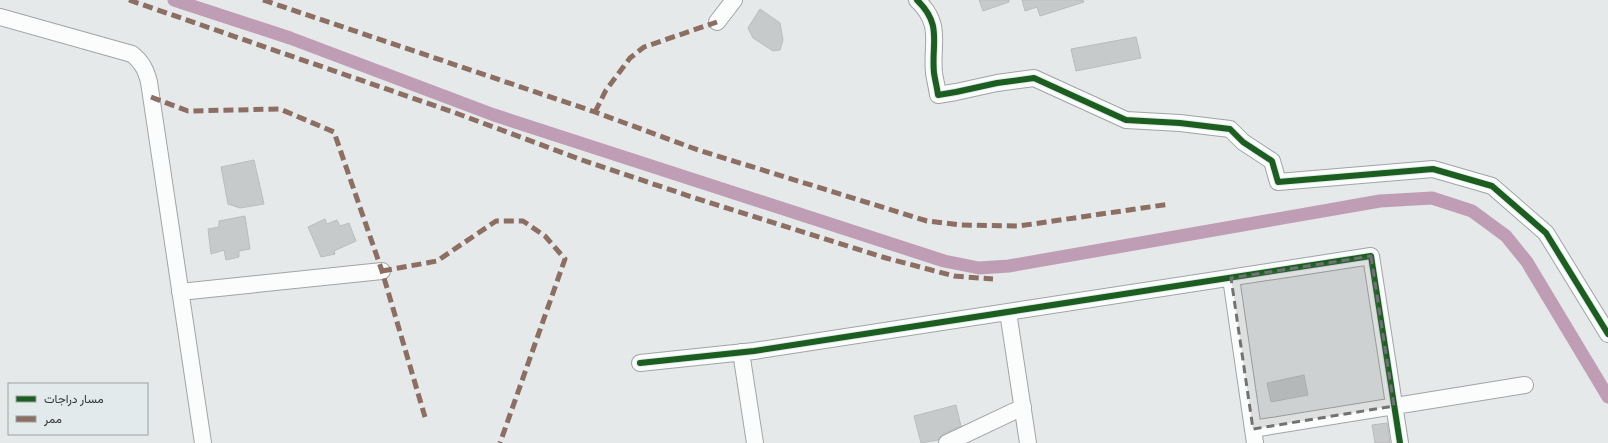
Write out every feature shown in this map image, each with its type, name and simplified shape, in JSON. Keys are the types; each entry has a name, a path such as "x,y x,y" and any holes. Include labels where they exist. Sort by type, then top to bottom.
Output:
{"street":[{"path":"717,22 734,0"},
{"path":"917,0 925,8 934,27 934,73 938,94 1034,78 1126,120 1180,123 1230,129 1243,142 1272,162 1278,182 1433,169 1492,186 1546,233 1608,334"},
{"path":"0,18 121,50 132,54 141,61 149,82 202,443"},
{"path":"640,363 741,352 1371,256 1400,443"},
{"path":"180,292 382,271"},
{"path":"1231,278 1254,436 1394,406 1525,385"},
{"path":"1008,312 1028,443"},
{"path":"741,352 755,443"},
{"path":"947,443 1023,407"}],"highlighted area":[{"path":"1371,256 1394,406 1253,429 1231,278"}],"building":[{"path":"979,0 1009,0 1009,2 983,11"},
{"path":"1022,0 1083,0 1084,2 1040,16 1037,7 1025,11"},
{"path":"760,9 780,23 783,40 780,50 773,51 753,38 748,28"},
{"path":"1136,37 1141,58 1076,71 1071,49"},
{"path":"254,160 264,204 240,208 228,204 221,167"},
{"path":"245,216 250,249 239,251 239,257 226,260 224,250 211,254 208,229 219,227 219,221"},
{"path":"325,219 327,224 337,220 340,226 349,223 356,241 334,251 335,254 321,257 308,227"},
{"path":"1304,375 1308,395 1271,402 1267,383"},
{"path":"956,405 961,426 943,434 938,440 921,443 914,416"},
{"path":"1387,423 1390,443 1375,443 1372,425"}],"waterway":[{"path":"174,0 290,38 494,115 944,261 979,268 1009,266 1380,201 1432,198 1472,211 1506,236 1527,262 1608,397"}],"marked path":[{"path":"129,0 453,112 582,160 692,197 886,258 954,276 993,279"},
{"path":"263,0 595,112 698,150 927,221 961,225 1019,226 1170,204"},
{"path":"595,112 606,90 630,58 644,47 717,22"},
{"path":"151,97 188,111 280,109 334,132 382,271 425,417"},
{"path":"382,271 437,261 496,221 523,221 545,236 565,259 500,443"}],"cycle path":[{"path":"917,0 925,9 933,26 933,62 938,95 997,83 1034,78 1126,120 1180,123 1230,129 1243,142 1272,161 1278,182 1433,169 1492,186 1546,233 1608,334"},
{"path":"640,363 754,351 1371,256 1400,443"}]}
